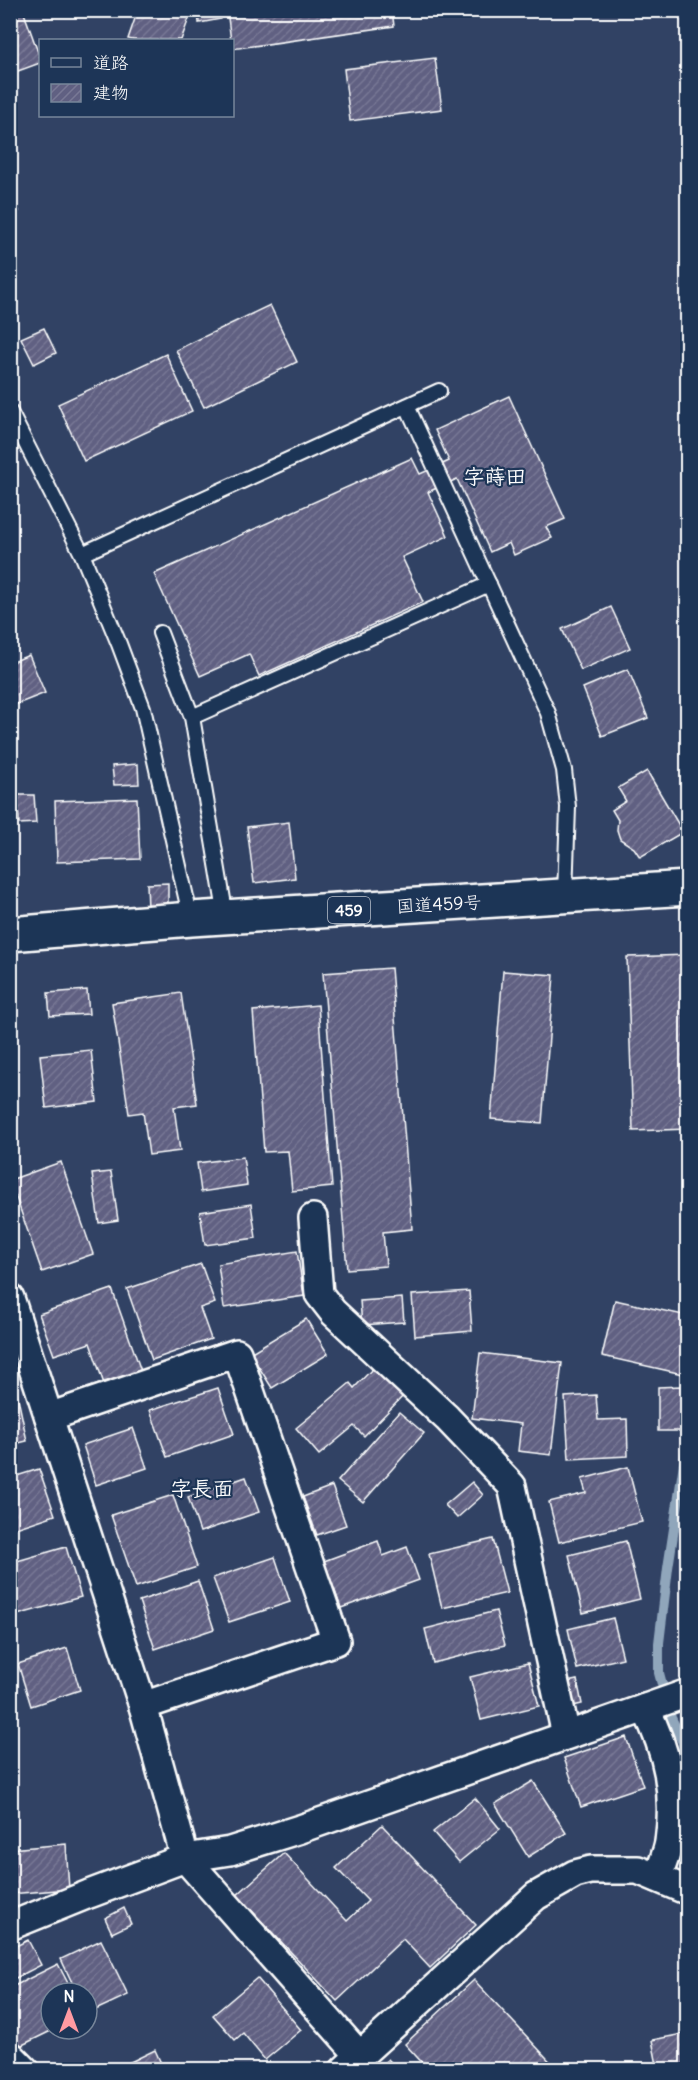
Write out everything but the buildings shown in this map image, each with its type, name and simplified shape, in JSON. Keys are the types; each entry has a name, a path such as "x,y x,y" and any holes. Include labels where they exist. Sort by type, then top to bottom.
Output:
{"highway":[{"name":"国道459号","path":"10,934 191,919 687,888"}],"street":[{"path":"314,1218 320,1294 326,1304 447,1418 512,1486 566,1736"},
{"path":"10,1298 143,1706 185,1858 352,2063 536,1896 556,1883 575,1874 591,1870 638,1870 687,1891"},
{"path":"49,1417 237,1353 336,1641 143,1706"},
{"path":"10,1926 185,1858 230,1851 300,1829 687,1694"},
{"path":"651,1706 672,1789 669,1844 658,1878"},
{"path":"10,2055 25,2070"}],"lane":[{"path":"82,554 439,391"},
{"path":"406,406 548,713 564,770 568,807 565,897"},
{"path":"10,412 82,554 143,708 191,919"},
{"path":"192,717 489,584"},
{"path":"160,633 192,717 226,917"}],"waterway":[{"path":"688,1437 659,1643 659,1673 671,1718 683,1742 688,1784"}],"district":[{"name":"字蒔田","path":"495,476"},
{"name":"字長面","path":"202,1488"}]}
